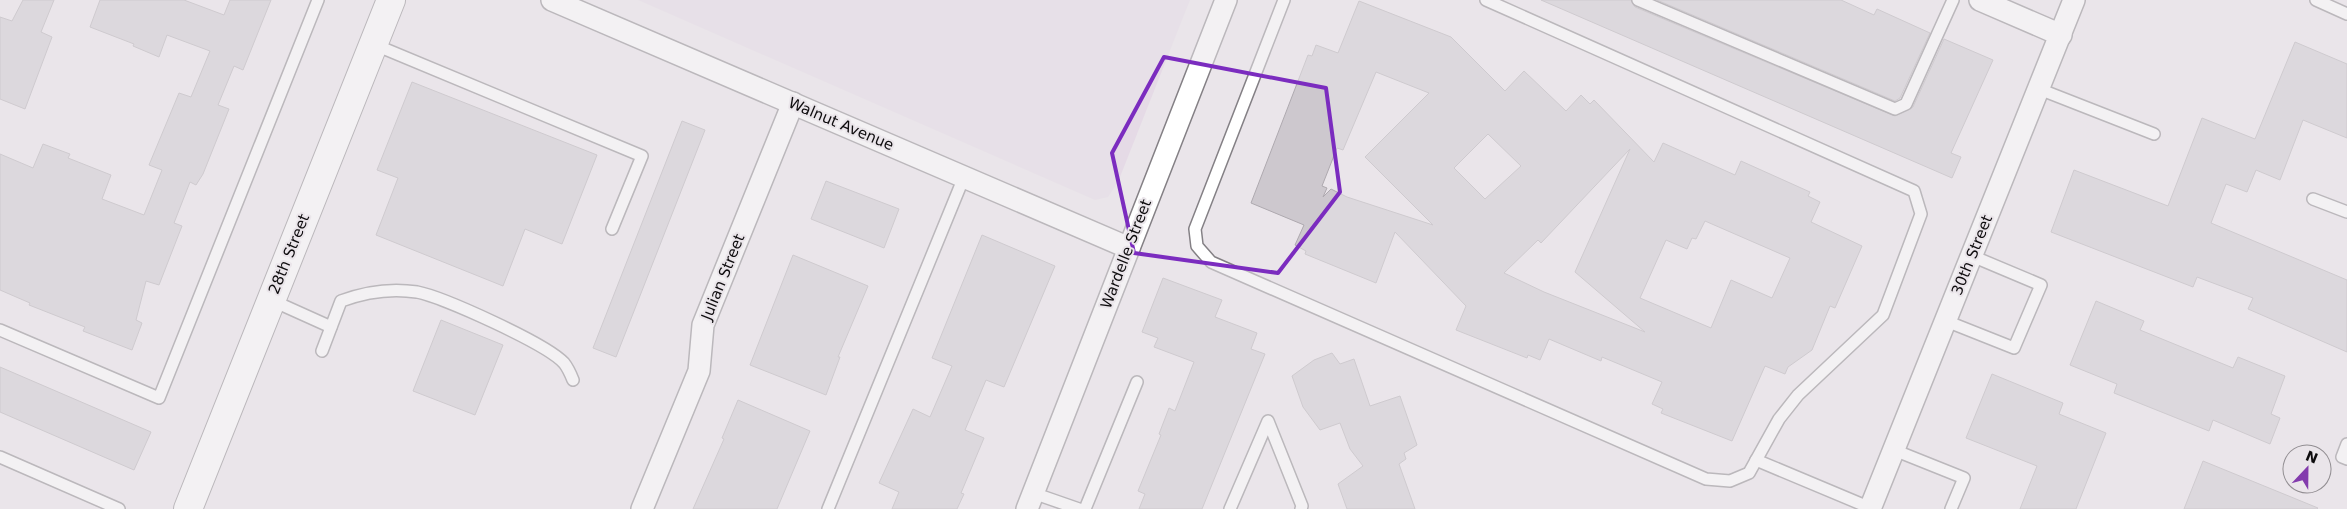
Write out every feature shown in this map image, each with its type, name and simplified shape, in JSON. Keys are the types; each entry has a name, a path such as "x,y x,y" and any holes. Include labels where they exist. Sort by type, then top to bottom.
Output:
{"street":[{"name":"28th Street","path":"188,509 390,0"},
{"name":"Walnut Avenue","path":"552,0 1129,248"},
{"name":"Wardelle Street","path":"1030,501 1226,0"},
{"path":"1980,0 2061,35"},
{"name":"30th Street","path":"1871,509 2074,0"},
{"name":"Julian Street","path":"642,509 699,371 703,325 793,103"}],"lane":[{"path":"0,330 159,398 318,0"},
{"path":"1284,0 1195,229 1197,246 1211,262 1706,479 1730,481 1749,472 1779,418 1798,395 1882,315 1921,214 1914,191 1486,0"},
{"path":"1643,1 1895,109 1906,104 1953,0"},
{"path":"2316,0 2347,14"},
{"path":"373,44 642,156 612,230"},
{"path":"2039,89 2154,134"},
{"path":"828,509 964,177"},
{"path":"2313,199 2347,212"},
{"path":"1946,321 2014,348 2041,285 1972,256"},
{"path":"322,351 342,301 371,292 393,290 417,292 511,331 557,357 566,364 574,380"},
{"path":"271,300 332,326"},
{"path":"1085,509 1137,382"},
{"path":"1230,509 1268,421 1302,506 1301,509"},
{"path":"2347,444 2342,457 2347,459"},
{"path":"1894,450 1964,478 1951,509"},
{"path":"0,457 120,509"},
{"path":"1756,460 1871,509"},
{"path":"1030,501 1079,509"}],"highlighted area":[{"path":"1164,57 1326,88 1340,192 1278,273 1134,253 1112,153"}],"shaded area":[{"path":"638,0 1190,0 1118,182 1108,197 1095,200"}],"building":[{"path":"23,0 54,0 41,32 52,37 25,109 0,99 0,17 12,21"},
{"path":"100,0 184,0 224,15 230,0 271,0 243,70 234,66 218,105 229,109 203,174 196,185 190,182 174,223 182,226 159,285 146,281 136,320 142,323 132,350 83,331 85,327 29,305 30,303 0,290 0,154 33,168 43,144 70,154 68,158 111,175 102,199 144,215 162,170 149,165 179,93 191,97 210,51 167,35 159,57 133,46 134,44 90,27"},
{"path":"1541,0 1631,0 1635,7 1895,116 1913,107 1944,39 1993,60 1951,153 1961,157 1952,178"},
{"path":"1657,0 1841,0 1874,15 1877,9 1930,33 1900,98 1895,101"},
{"path":"1359,1 1451,37 1505,91 1524,71 1566,111 1581,95 1590,104 1594,100 1654,162 1663,143 1735,175 1741,161 1810,192 1808,196 1820,202 1811,222 1862,246 1835,308 1830,306 1812,350 1788,367 1785,374 1765,366 1732,441 1661,413 1663,409 1652,404 1662,382 1602,357 1601,361 1549,339 1540,360 1528,355 1527,358 1456,330 1466,306 1395,232 1376,283 1305,254 1306,251 1295,245 1304,225 1251,203 1308,55 1312,56 1316,45 1338,53","holes":["1376,72 1429,93 1365,157 1433,225 1347,197 1331,189 1323,197 1327,188 1322,186 1337,148 1343,150","1488,134 1521,166 1485,199 1454,168","1630,149 1575,272 1645,332 1544,292 1504,273 1538,240 1541,243","1705,221 1790,258 1772,298 1731,280 1711,328 1640,298 1666,240 1687,249 1692,238 1696,239"]},
{"path":"2295,42 2347,64 2347,138 2303,120 2280,180 2256,170 2247,192 2226,184 2211,223 2347,280 2347,352 2248,309 2253,298 2197,277 2193,287 2051,232 2074,170 2168,206 2202,118 2255,139"},
{"path":"412,82 597,155 562,244 525,229 503,286 376,235 398,178 377,170"},
{"path":"682,121 705,130 616,357 593,348"},
{"path":"826,181 899,209 884,248 811,219"},
{"path":"982,235 1055,266 1004,387 986,380 965,430 984,438 961,493 964,494 957,509 892,509 899,492 879,483 913,409 930,417 952,366 932,358"},
{"path":"793,255 868,286 838,357 840,357 826,395 750,365"},
{"path":"1163,278 1222,300 1215,317 1257,333 1251,349 1265,354 1202,509 1139,509 1145,494 1138,491 1161,435 1159,434 1169,408 1175,411 1194,362 1154,347 1158,338 1142,332"},
{"path":"2096,301 2144,321 2140,330 2233,368 2238,357 2285,376 2271,414 2280,418 2270,444 2213,420 2209,431 2114,393 2117,384 2070,365"},
{"path":"441,320 503,345 475,415 413,391"},
{"path":"1332,353 1340,364 1354,359 1370,406 1400,396 1417,445 1404,453 1406,459 1399,464 1415,509 1347,509 1338,484 1363,466 1350,449 1340,423 1320,430 1303,407 1292,376 1314,360"},
{"path":"0,367 151,432 134,470 0,412"},
{"path":"1992,374 2063,403 2059,414 2106,433 2076,509 2020,509 2037,466 1966,438"},
{"path":"738,400 810,431 777,509 693,509 724,439 722,438"},
{"path":"2203,461 2318,508 2317,509 2184,509"}]}
